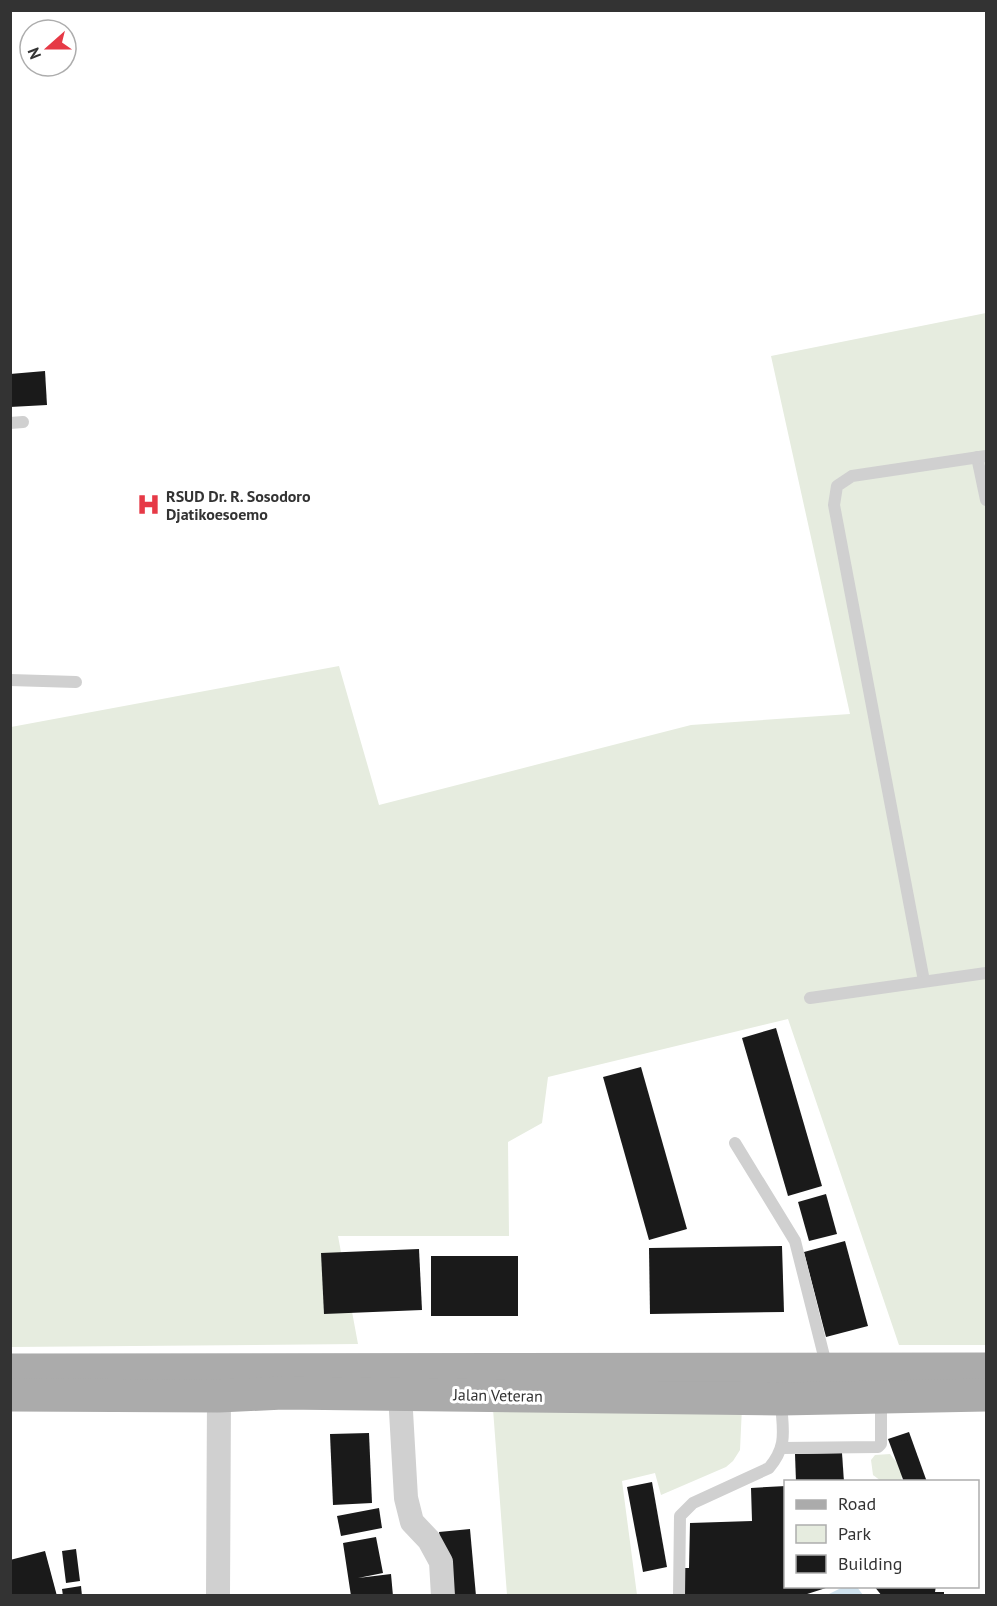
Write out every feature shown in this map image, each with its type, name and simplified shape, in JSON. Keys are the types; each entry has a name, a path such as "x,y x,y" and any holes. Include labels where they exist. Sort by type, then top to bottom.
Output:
{"main road":[{"name":"Jalan Veteran","path":"10,1370 987,1369"},
{"name":"Jalan Veteran","path":"10,1395 219,1396 283,1393 781,1399 987,1395"}],"street":[{"path":"400,1394 406,1498 412,1522 429,1540 441,1562 443,1596"},
{"path":"218,1596 219,1396"}],"lane":[{"path":"924,981 834,505 837,486 852,476 982,457 987,500"},
{"path":"10,680 76,682"},
{"path":"810,998 987,973"},
{"path":"735,1143 795,1241 828,1369"},
{"path":"783,1448 878,1447 881,1444 882,1434 881,1396"},
{"path":"679,1596 680,1516 684,1509 769,1468 783,1448 781,1399"}],"green space":[{"path":"986,313 986,1345 899,1345 788,1019 548,1077 542,1123 508,1142 509,1236 338,1236 358,1344 11,1347 11,727 339,666 379,805 691,725 850,714 771,356"},
{"path":"742,1407 740,1450 726,1467 661,1495 655,1473 622,1481 637,1595 507,1595 493,1409"},
{"path":"890,1454 901,1469 901,1480 880,1480 873,1475 871,1460 875,1455"}],"water":[{"path":"841,1588 858,1588 863,1595 827,1595"}],"building":[{"path":"45,371 47,405 10,407 10,374"},
{"path":"776,1028 822,1186 788,1196 742,1038"},
{"path":"641,1067 687,1229 649,1240 603,1077"},
{"path":"826,1194 837,1234 809,1241 798,1202"},
{"path":"845,1241 868,1326 826,1337 804,1252"},
{"path":"782,1246 784,1312 650,1314 649,1248"},
{"path":"419,1249 422,1310 324,1314 321,1253"},
{"path":"431,1256 518,1256 518,1316 431,1316"},
{"path":"909,1432 926,1480 903,1480 888,1439"},
{"path":"369,1433 372,1503 333,1505 330,1434"},
{"path":"842,1453 844,1480 796,1480 795,1454"},
{"path":"652,1482 667,1567 643,1572 627,1487"},
{"path":"784,1486 784,1588 826,1588 801,1596 683,1596 682,1568 689,1568 690,1523 752,1521 751,1488"},
{"path":"379,1508 382,1528 341,1536 337,1516"},
{"path":"470,1529 476,1596 446,1596 439,1532"},
{"path":"376,1537 383,1573 358,1578 391,1574 393,1596 351,1596 343,1543"},
{"path":"76,1549 80,1581 66,1583 62,1551"},
{"path":"45,1551 57,1596 10,1596 10,1560"},
{"path":"81,1586 82,1596 63,1596 62,1589"},
{"path":"876,1588 936,1588 935,1592 944,1592 944,1596 882,1596"}],"place":[{"name":"RSUD Dr. R. Sosodoro Djatikoesoemo","path":"148,505"}]}
